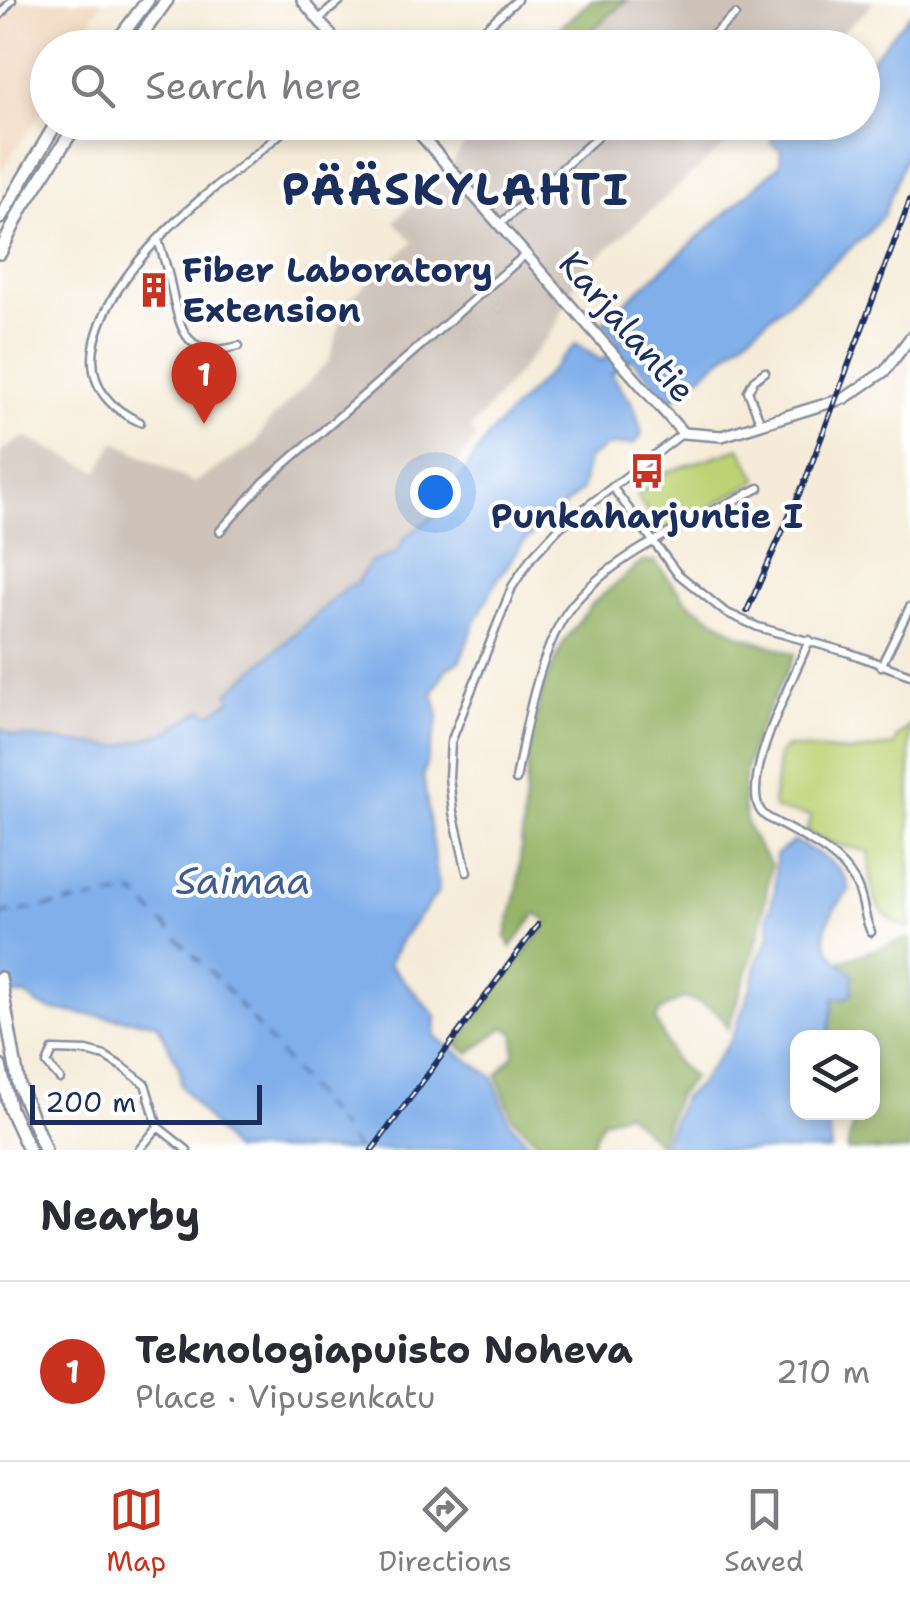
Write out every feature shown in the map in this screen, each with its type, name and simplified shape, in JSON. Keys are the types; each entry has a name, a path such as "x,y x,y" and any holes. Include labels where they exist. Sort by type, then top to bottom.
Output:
{"highway":[{"path":"126,30 148,0"},
{"path":"145,30 167,0"},
{"path":"0,218 47,140"},
{"path":"0,253 22,208 66,140"},
{"path":"0,978 16,1071 45,1150"},
{"path":"0,1066 10,1109 28,1150"}],"street":[{"path":"0,15 12,0"},
{"path":"302,0 327,30"},
{"path":"318,20 340,0"},
{"path":"483,30 517,0"},
{"path":"718,30 735,15"},
{"path":"140,422 105,400 95,382 92,358 107,309 158,239 272,140"},
{"name":"Karjalantie","path":"426,140 682,433"},
{"path":"500,224 594,140"},
{"path":"158,239 176,319 184,336 206,350 239,346"},
{"path":"220,532 264,482 527,253"},
{"path":"467,872 453,812 451,742 512,588 531,558 559,528 682,433 722,436 827,405 863,389 899,356 910,338"},
{"path":"760,424 748,392 754,380 765,372"},
{"path":"613,488 652,543 696,592 725,612 758,627 910,675"},
{"path":"516,780 532,701 567,613 602,575 652,543 760,488"},
{"path":"882,666 910,607"},
{"path":"809,640 771,727 760,765 759,810 822,847 844,866 860,894 871,932"},
{"path":"60,1079 47,1064 54,1050 105,1056 145,1084 158,1128 187,1150"},
{"path":"139,1150 158,1128"}],"shaded area":[{"path":"0,0 102,0 87,30 30,30 30,129 0,172"},
{"path":"627,0 873,0 844,30 593,30"},
{"path":"470,140 731,140 578,275 555,328 470,430 476,437 442,488 434,516 405,537 396,554 369,563 357,583 346,588 228,694 232,699 210,714 203,709 165,733 118,747 12,736 0,728 0,452 25,437 99,472 115,441 194,483 254,445 267,424 329,361 347,301 413,242 394,221 445,174"}],"green space":[{"path":"592,0 627,0 592,30 558,30"},
{"path":"740,448 758,480 662,534 637,496 666,472"},
{"path":"654,561 689,603 739,635 795,654 756,737 744,781 747,824 771,865 759,935 728,1029 716,1012 683,998 661,1010 655,1019 674,1060 693,1078 676,1096 659,1144 626,1112 602,1121 588,1150 547,1150 512,1117 497,1075 514,1055 515,1034 505,1027 469,1053 456,1044 548,922 536,914 511,947 506,937 518,887 530,735 545,684 564,642 593,603 642,562"},
{"path":"910,725 910,929 887,916 875,899 870,852 830,843 806,832 812,816 775,810 773,803 779,754 787,747 848,752 894,746"},
{"path":"910,938 910,1150 847,1150 853,1120 880,1120 880,1030 829,1030 834,998 847,998 845,967 840,961"}],"water":[{"name":"Saimaa","path":"910,14 910,145 884,214 866,235 671,401 631,358 611,374 634,406 642,435 634,444 608,446 588,459 581,491 524,542 499,577 460,661 446,669 433,693 439,716 423,775 439,891 400,941 389,964 436,1016 435,1037 493,1077 509,1121 535,1150 232,1150 181,1086 180,1069 157,1023 52,1010 36,1004 27,995 0,995 0,728 13,736 118,747 165,733 203,709 210,714 231,700 228,693 346,588 357,583 369,563 396,554 405,537 434,516 489,435 576,344 602,361 619,345 603,322 780,165 781,150 772,140 880,140 880,49"},
{"path":"795,841 835,866 850,890 832,913 825,934 832,953 853,974 852,994 834,998 829,1030 790,1030 790,1120 829,1120 831,1150 660,1150 682,1099 699,1084 731,1040 757,961 770,936 768,916 775,891 776,855"}],"ferry route":[{"path":"0,914 134,893 229,992 358,1150"}],"railway":[{"path":"747,611 807,476 910,200"},
{"path":"372,1150 538,925"}],"place":[{"name":"Fiber Laboratory Extension","path":"154,290"},
{"name":"Teknologiapuisto Noheva","path":"204,424"},
{"name":"Punkaharjuntie I","path":"647,471"}],"district":[{"name":"PÄÄSKYLAHTI","path":"456,189"}]}
